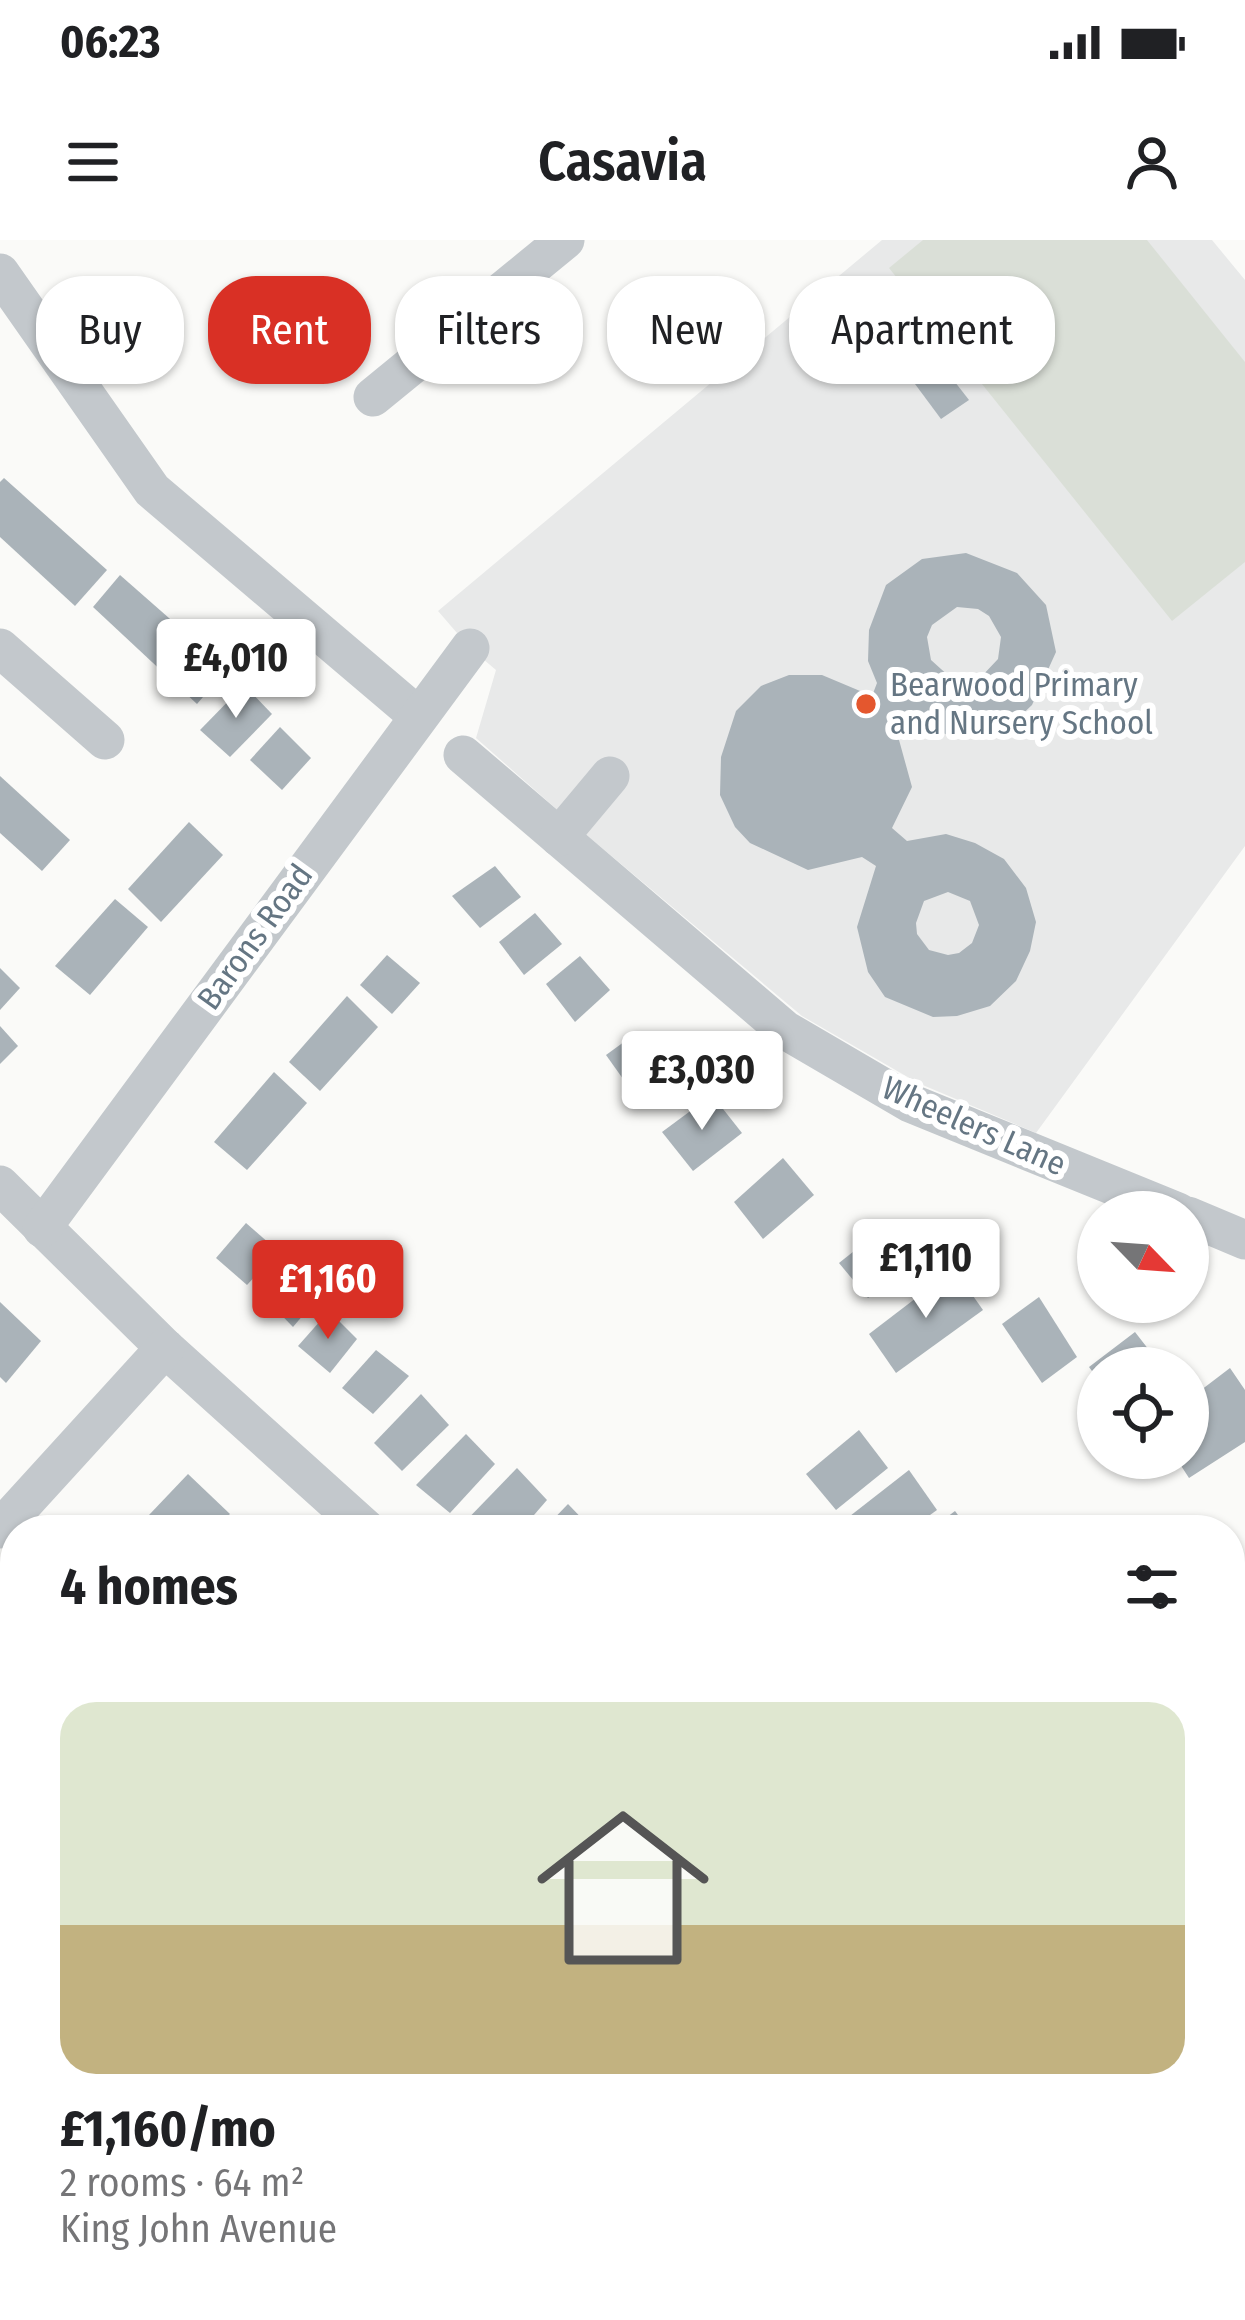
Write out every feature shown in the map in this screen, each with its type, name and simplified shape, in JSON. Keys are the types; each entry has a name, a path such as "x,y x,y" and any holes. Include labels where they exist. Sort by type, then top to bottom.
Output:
{"street":[{"path":"373,397 565,240"},
{"path":"0,273 152,490 418,716"},
{"path":"0,648 105,740"},
{"name":"Barons Road","path":"43,1228 470,648"},
{"name":"Wheelers Lane","path":"463,755 785,1030 910,1103 1126,1191"},
{"path":"559,837 610,776"},
{"path":"0,1186 165,1348 351,1515"},
{"path":"1209,1225 1245,1240"},
{"path":"13,1515 165,1348"}],"shaded area":[{"name":"Bearwood Primary and Nursery School","path":"882,240 1212,240 1245,280 1245,846 1036,1133 918,1083 802,1016 571,822 476,738 496,670 438,611 710,384 765,384 765,338 789,318 789,384 1055,384 1055,276 839,276"},
{"path":"923,240 1147,240 1245,362 1245,562 1172,621 982,384 1055,384 1055,276 895,276 889,268"}],"building":[{"path":"915,384 957,384 969,400 941,419"},
{"path":"4,478 107,570 75,606 0,537 0,482"},
{"path":"966,553 1017,573 1046,605 1056,652 1032,705 1013,723 988,736 955,738 909,719 896,729 912,787 892,828 907,841 946,834 1004,859 1026,888 1036,922 1030,951 1016,981 990,1006 957,1016 933,1017 885,997 868,972 857,927 876,866 862,857 808,870 750,843 735,827 720,795 721,757 736,711 761,686 789,675 822,675 872,696 877,683 868,661 869,630 886,585 922,559","holes":["957,607 978,609 989,616 1001,637 998,659 981,677 951,678 931,660 927,637 932,625","948,892 970,901 979,925 972,943 948,955 929,950 917,934 916,923 924,901"]},
{"path":"120,575 227,669 197,704 93,607"},
{"path":"244,685 272,714 230,757 200,730"},
{"path":"280,727 311,758 282,790 250,760"},
{"path":"0,776 70,840 42,871 0,833"},
{"path":"189,822 223,855 161,922 128,889"},
{"path":"495,866 521,897 480,928 452,896"},
{"path":"115,899 148,927 90,995 55,966"},
{"path":"535,913 562,944 524,975 499,942"},
{"path":"387,955 420,983 392,1014 360,985"},
{"path":"580,956 610,990 575,1022 546,984"},
{"path":"0,968 20,988 0,1010"},
{"path":"347,996 378,1027 320,1091 289,1062"},
{"path":"0,1026 18,1046 0,1064"},
{"path":"639,1031 666,1069 633,1093 606,1055"},
{"path":"274,1072 307,1103 247,1170 214,1142"},
{"path":"712,1095 742,1133 693,1171 662,1132"},
{"path":"783,1158 814,1195 763,1239 734,1202"},
{"path":"893,1220 922,1259 868,1298 839,1263"},
{"path":"246,1223 278,1251 247,1285 216,1258"},
{"path":"288,1262 321,1294 293,1327 260,1293"},
{"path":"954,1269 983,1310 896,1373 869,1334"},
{"path":"1039,1297 1077,1357 1042,1383 1002,1324"},
{"path":"0,1302 41,1341 6,1383 0,1377"},
{"path":"329,1311 357,1339 330,1373 298,1346"},
{"path":"1135,1332 1147,1347 1115,1347"},
{"path":"376,1350 409,1376 373,1414 342,1388"},
{"path":"1230,1368 1245,1390 1245,1442 1209,1465 1209,1384"},
{"path":"421,1394 449,1425 402,1471 374,1443"},
{"path":"859,1430 888,1468 836,1510 806,1474"},
{"path":"466,1434 495,1464 450,1513 416,1485"},
{"path":"517,1468 547,1500 534,1515 472,1515"},
{"path":"909,1470 937,1510 930,1515 851,1515"},
{"path":"188,1474 230,1514 229,1515 149,1515"},
{"path":"568,1504 579,1515 557,1515"}],"place":[{"name":"Bearwood Primary and Nursery School","path":"866,704"}]}
